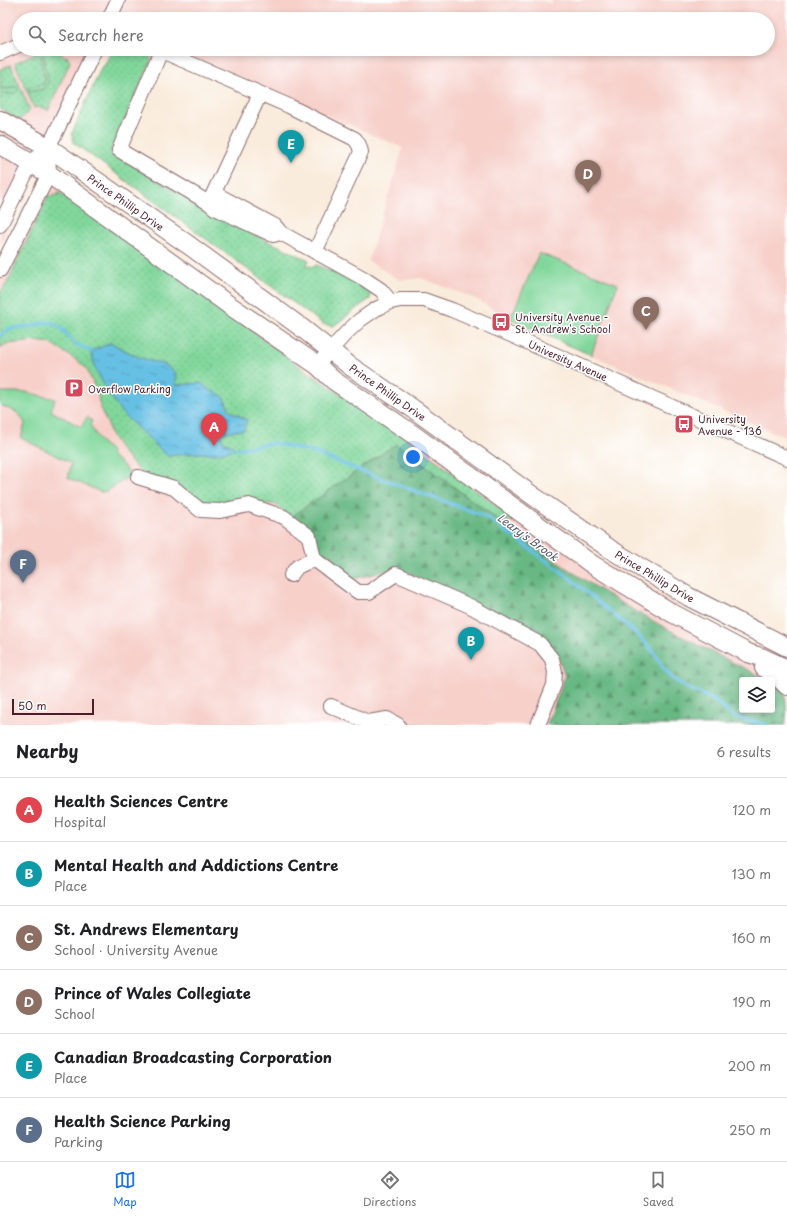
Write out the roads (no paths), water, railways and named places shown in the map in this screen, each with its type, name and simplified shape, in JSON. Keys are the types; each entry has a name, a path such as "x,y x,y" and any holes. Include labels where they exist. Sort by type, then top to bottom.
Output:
{"main road":[{"name":"Prince Phillip Drive","path":"0,120 48,147 190,246 329,350 610,549 689,597 787,647"},
{"name":"Prince Phillip Drive","path":"0,145 49,174 230,305 317,365 333,380 414,435 593,565 672,612 748,653 761,657 787,669"},
{"path":"748,653 759,665 777,676 787,686"}],"street":[{"path":"112,12 118,0"},
{"path":"0,53 12,48"},
{"path":"0,225 31,163 48,147 88,56"},
{"path":"157,56 118,150 212,198"},
{"path":"173,56 289,106 355,139 361,152 315,252"},
{"path":"260,94 212,198 215,208 274,235 281,233 363,278 381,290 390,302"},
{"path":"0,270 49,174 48,147"},
{"name":"University Avenue","path":"317,365 329,350 360,320 376,309 390,302 424,300 511,335 787,458"},
{"path":"138,477 174,488 200,510 220,511 249,505 284,517 309,536 314,559 358,592 369,592 396,574 444,593 540,644 552,659 554,685 538,725"},
{"path":"291,575 297,567 314,559"},
{"path":"331,706 368,722 387,720 398,725"}],"water":[{"path":"111,343 138,357 166,365 176,373 176,385 202,383 208,389 223,396 230,411 247,420 244,430 226,432 221,435 223,441 236,449 215,454 199,453 167,456 121,412 95,368 91,351"}],"waterway":[{"name":"Leary's Brook","path":"0,336 11,328 33,326 45,322 53,323 61,328 74,343 91,351"},
{"name":"Leary's Brook","path":"236,449 274,443 310,451 487,517 566,575 638,635 653,651 661,665 672,678 683,686 712,699 735,717 768,725"}],"place":[{"name":"Canadian Broadcasting Corporation","path":"291,163"},
{"name":"Prince of Wales Collegiate","path":"588,193"},
{"name":"University Avenue - St. Andrew's School","path":"501,322"},
{"name":"St. Andrews Elementary","path":"646,330"},
{"name":"Overflow Parking","path":"74,388"},
{"name":"University Avenue - 136","path":"684,424"},
{"name":"Health Sciences Centre","path":"214,446"},
{"name":"Health Science Parking","path":"23,583"},
{"name":"Mental Health and Addictions Centre","path":"471,660"}]}
